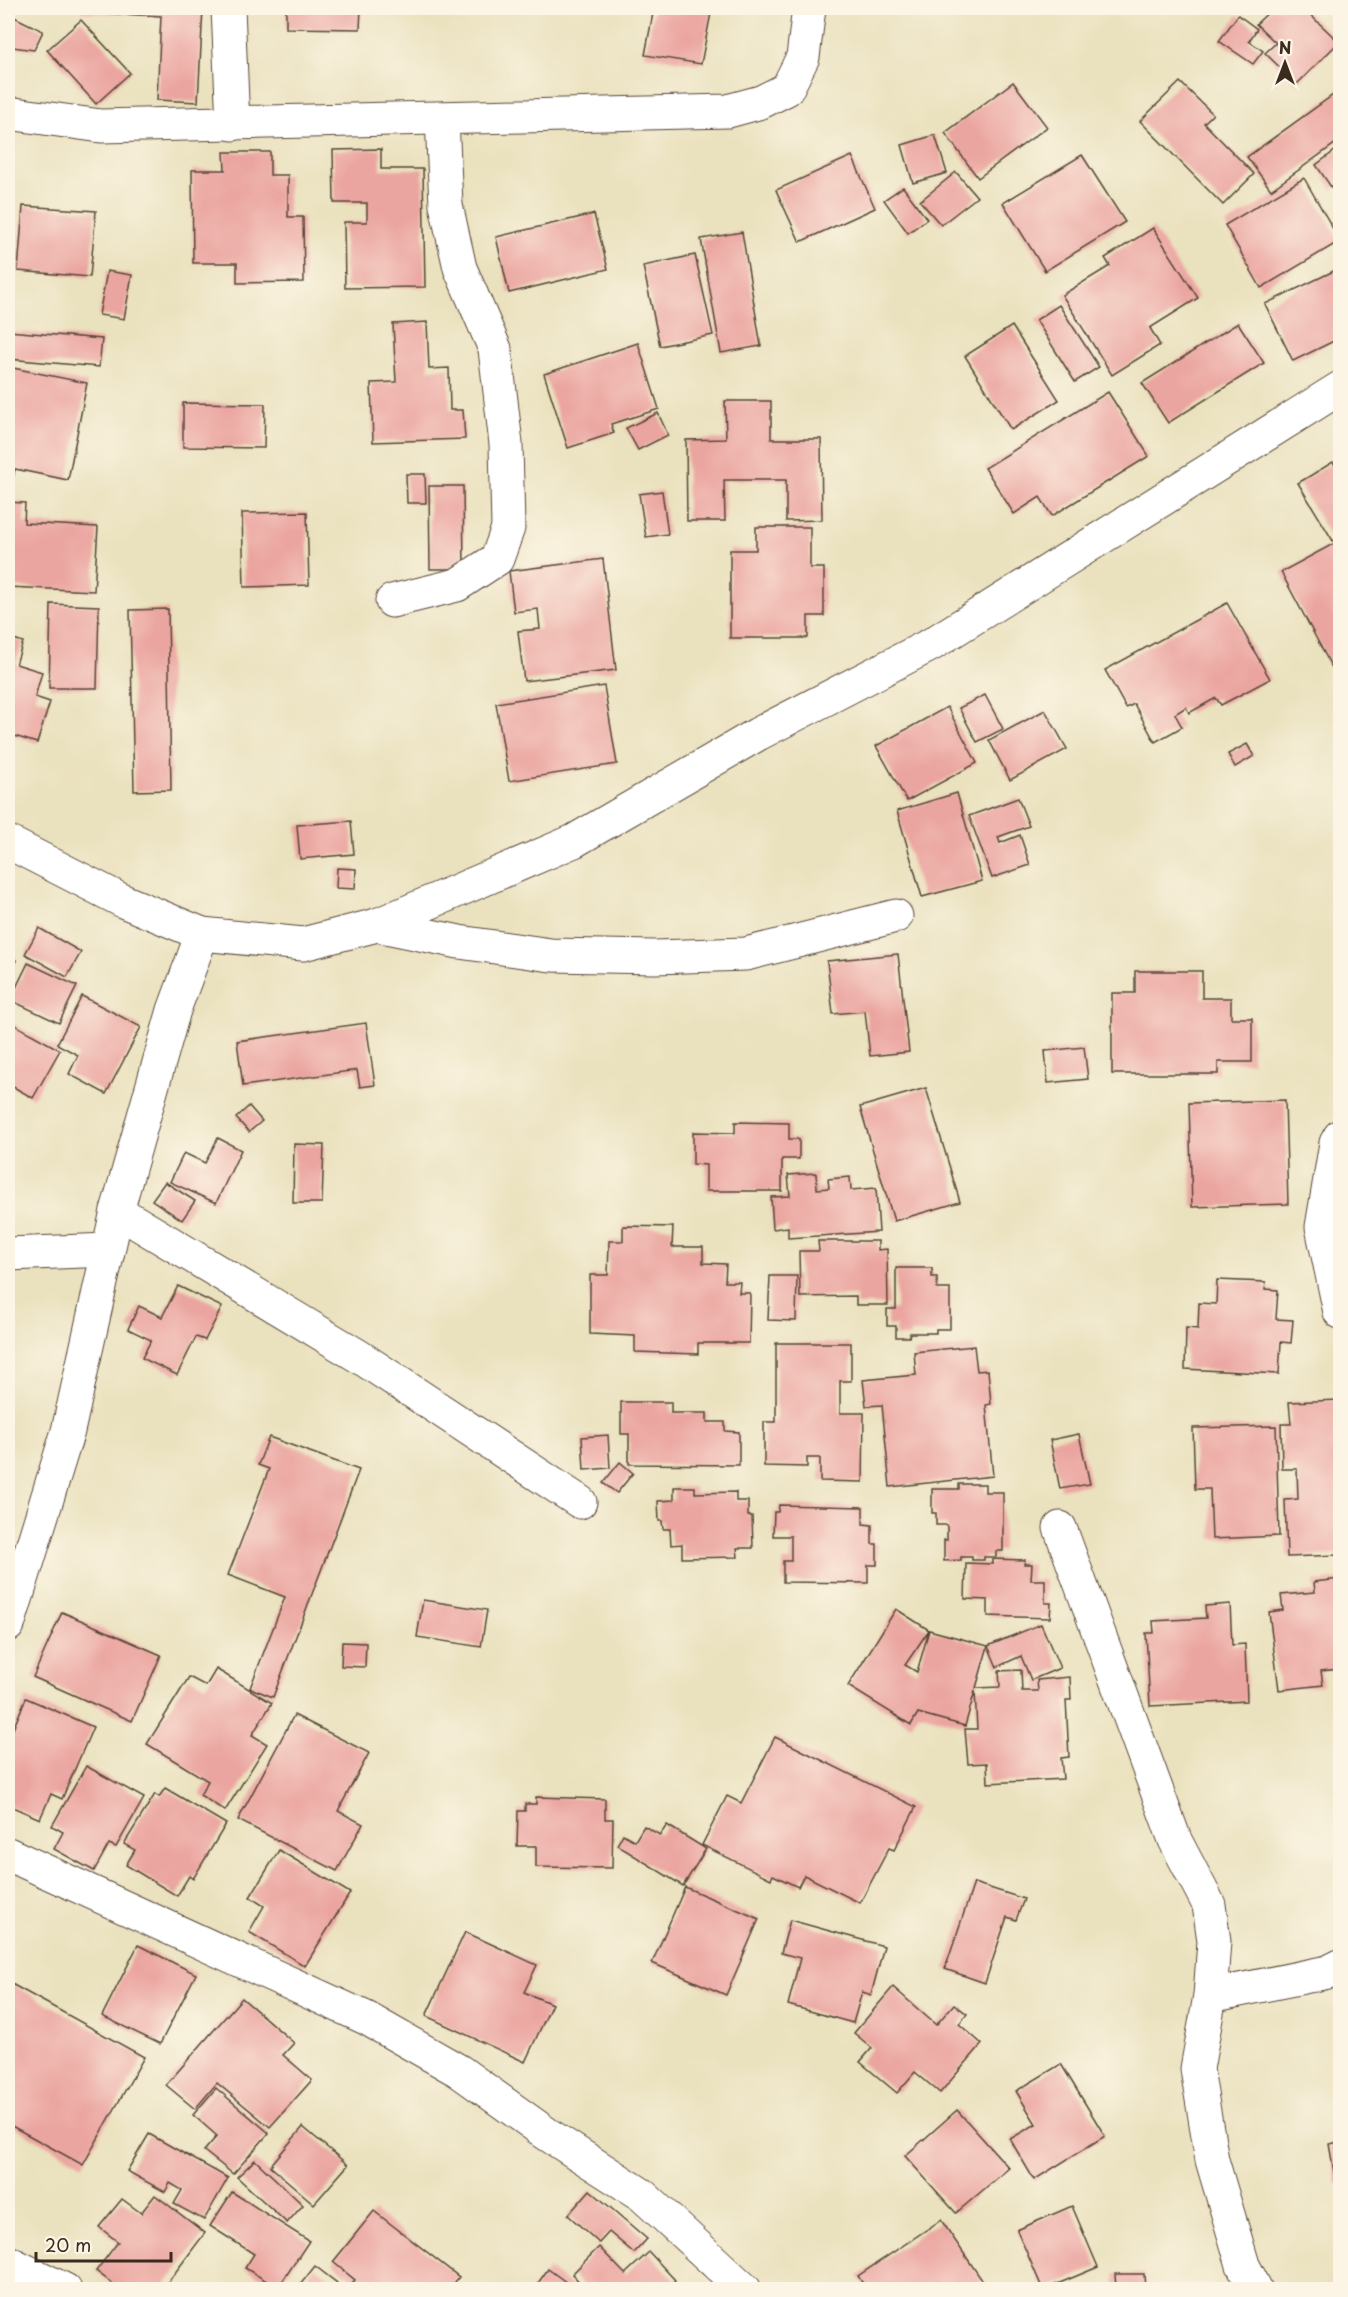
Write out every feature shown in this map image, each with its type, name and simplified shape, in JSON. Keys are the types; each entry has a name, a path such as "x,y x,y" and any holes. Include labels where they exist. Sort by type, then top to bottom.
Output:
{"street":[{"path":"228,8 233,124"},
{"path":"8,112 101,126 728,111 761,102 787,89 803,57 809,8"},
{"path":"392,601 457,585 498,559 508,528 507,444 495,349 460,268 446,205 442,119"},
{"path":"8,842 123,902 202,934 303,944 377,925 574,841 758,734 932,644 1341,388"},
{"path":"377,925 459,942 551,955 655,957 746,954 896,916"},
{"path":"8,1625 68,1431 117,1212 174,1010 202,934"},
{"path":"1341,1136 1336,1143 1322,1227 1341,1312"},
{"path":"117,1212 360,1357 580,1502"},
{"path":"8,1254 108,1250"},
{"path":"1060,1528 1175,1840 1209,1905 1214,1941 1210,1996 1197,2069 1212,2160 1243,2265 1256,2289"},
{"path":"8,1854 366,2018 459,2071 547,2134 642,2195 745,2289"},
{"path":"1210,1996 1328,1972 1341,1966"},
{"path":"8,2262 65,2289"}],"building":[{"path":"82,8 203,8 198,102 157,100 161,16 81,12"},
{"path":"286,8 361,8 360,29 286,28"},
{"path":"654,8 712,8 701,64 645,55"},
{"path":"1273,8 1303,8 1339,42 1297,84 1265,53 1276,43 1256,24"},
{"path":"8,14 43,31 34,50 13,47 8,58"},
{"path":"1238,15 1257,29 1249,41 1263,51 1253,64 1219,41"},
{"path":"81,20 130,73 96,104 47,50"},
{"path":"1013,82 1047,127 978,178 945,133"},
{"path":"1180,82 1213,114 1204,123 1254,174 1223,205 1140,121"},
{"path":"1340,90 1340,140 1271,190 1247,157"},
{"path":"935,135 947,173 913,183 902,145"},
{"path":"1340,147 1340,185 1333,190 1316,165"},
{"path":"381,149 381,169 423,169 425,287 345,288 344,222 367,222 367,203 334,203 333,150"},
{"path":"224,152 270,152 270,175 288,175 288,217 303,217 304,282 237,283 237,263 193,263 192,170 225,170"},
{"path":"1082,155 1125,222 1045,271 1003,203"},
{"path":"852,156 875,208 800,242 776,190"},
{"path":"956,172 977,197 941,225 920,201"},
{"path":"1304,178 1340,241 1261,288 1225,225"},
{"path":"903,187 927,219 908,233 884,200"},
{"path":"23,206 96,211 90,277 18,271"},
{"path":"594,214 608,269 509,293 496,237"},
{"path":"1153,228 1198,298 1150,328 1160,345 1112,375 1062,295 1110,266 1105,258"},
{"path":"742,232 761,346 721,353 701,239"},
{"path":"695,255 713,335 660,346 643,266"},
{"path":"1340,268 1340,338 1293,361 1265,304"},
{"path":"107,271 132,275 124,319 99,315"},
{"path":"1059,305 1099,367 1075,382 1036,320"},
{"path":"427,322 429,369 449,368 450,410 463,410 465,439 373,442 371,383 396,382 393,324"},
{"path":"1238,323 1264,363 1168,423 1142,383"},
{"path":"1012,326 1059,400 1011,430 965,356"},
{"path":"8,331 102,339 99,367 8,359"},
{"path":"638,343 659,409 611,424 614,433 568,448 544,374"},
{"path":"8,367 87,383 68,480 15,469 10,494 8,493"},
{"path":"1108,392 1149,456 1052,516 1040,497 1014,514 985,468"},
{"path":"725,401 771,401 771,439 821,439 822,520 786,521 786,480 724,480 725,521 687,521 686,440 726,439"},
{"path":"183,403 265,404 264,448 183,447"},
{"path":"658,413 668,435 638,450 626,428"},
{"path":"1333,462 1340,472 1340,536 1333,541 1298,483"},
{"path":"406,474 425,474 426,503 407,503"},
{"path":"429,486 463,486 464,569 430,569"},
{"path":"662,491 668,534 646,537 639,494"},
{"path":"8,502 25,503 24,523 98,527 94,591 8,587"},
{"path":"307,512 309,585 244,587 242,513"},
{"path":"756,527 810,527 810,568 824,568 824,616 808,616 808,638 730,638 730,550 756,550"},
{"path":"1333,544 1340,559 1340,675 1337,677 1281,572"},
{"path":"603,559 616,670 524,681 518,631 540,629 538,609 514,612 509,571"},
{"path":"1227,603 1270,679 1221,705 1216,698 1189,713 1186,707 1175,714 1182,727 1155,742 1134,704 1126,708 1105,670"},
{"path":"51,604 99,606 97,688 49,688"},
{"path":"168,609 171,790 134,791 130,610"},
{"path":"8,637 23,642 16,664 42,672 35,697 50,702 37,743 8,734"},
{"path":"604,686 617,764 509,781 496,703"},
{"path":"985,695 1003,729 977,742 959,708"},
{"path":"947,707 977,763 907,801 876,746"},
{"path":"1045,710 1067,749 1010,780 989,740"},
{"path":"1247,744 1254,756 1235,767 1228,754"},
{"path":"957,793 982,881 922,897 897,811"},
{"path":"1018,798 1029,826 998,837 1000,843 1020,835 1030,865 992,878 969,816"},
{"path":"351,821 354,854 300,859 297,825"},
{"path":"337,868 356,869 355,889 336,888"},
{"path":"39,928 81,952 67,977 25,954"},
{"path":"898,954 909,1052 870,1056 865,1011 833,1014 827,961"},
{"path":"8,956 16,960 8,979"},
{"path":"28,963 77,986 59,1023 10,1000"},
{"path":"1135,971 1202,971 1202,998 1231,998 1231,1018 1252,1018 1252,1062 1218,1062 1218,1074 1112,1074 1112,993 1135,993"},
{"path":"82,996 141,1027 106,1094 69,1074 78,1055 57,1044"},
{"path":"8,1021 60,1050 33,1098 8,1084"},
{"path":"366,1023 375,1085 360,1087 357,1070 243,1086 237,1041"},
{"path":"1084,1047 1088,1079 1048,1083 1045,1051"},
{"path":"926,1088 960,1202 894,1221 860,1107"},
{"path":"1285,1100 1288,1204 1192,1207 1189,1103"},
{"path":"249,1106 262,1121 249,1132 236,1118"},
{"path":"735,1122 789,1123 789,1139 799,1139 799,1159 782,1159 782,1191 706,1191 706,1165 693,1164 693,1132 735,1133"},
{"path":"218,1138 241,1150 216,1203 170,1182 184,1153 205,1163"},
{"path":"294,1144 324,1145 322,1203 293,1203"},
{"path":"816,1173 817,1189 829,1188 828,1179 850,1177 851,1190 876,1188 879,1232 788,1238 788,1227 773,1229 771,1197 790,1196 788,1175"},
{"path":"165,1182 195,1201 182,1220 152,1200"},
{"path":"623,1226 673,1227 672,1247 703,1247 703,1263 726,1264 725,1282 740,1282 739,1293 750,1293 749,1343 698,1343 698,1354 635,1352 635,1336 590,1334 590,1275 608,1275 609,1241 623,1241"},
{"path":"818,1241 878,1241 878,1250 887,1249 888,1305 856,1305 856,1296 800,1297 799,1251 819,1251"},
{"path":"896,1268 932,1268 932,1277 937,1277 937,1289 950,1289 950,1329 936,1329 936,1333 910,1333 909,1337 896,1337 896,1326 887,1326 887,1309 896,1309"},
{"path":"770,1276 797,1276 796,1321 768,1320"},
{"path":"1217,1280 1266,1282 1265,1289 1278,1290 1276,1319 1293,1320 1291,1343 1281,1342 1279,1374 1185,1369 1186,1328 1198,1329 1199,1303 1216,1304"},
{"path":"178,1286 222,1307 205,1340 196,1337 177,1375 142,1358 151,1340 128,1329 139,1306 162,1317"},
{"path":"776,1343 851,1343 851,1381 840,1381 840,1413 864,1413 863,1482 820,1481 820,1458 807,1458 807,1467 764,1466 764,1422 776,1422"},
{"path":"974,1346 977,1371 988,1370 991,1404 986,1405 993,1476 890,1487 882,1405 866,1406 863,1380 916,1375 914,1352"},
{"path":"1340,1400 1340,1555 1287,1557 1285,1500 1298,1499 1297,1469 1282,1469 1281,1424 1291,1424 1289,1402"},
{"path":"621,1402 671,1402 671,1413 707,1413 707,1422 725,1422 725,1431 739,1432 739,1465 629,1464 629,1434 621,1434"},
{"path":"1276,1426 1279,1536 1212,1539 1210,1489 1195,1489 1193,1428"},
{"path":"1079,1434 1090,1484 1060,1489 1050,1440"},
{"path":"608,1435 610,1468 584,1470 582,1437"},
{"path":"269,1437 359,1470 273,1697 250,1688 285,1597 228,1575 269,1469 258,1465"},
{"path":"620,1462 633,1473 617,1493 603,1483"},
{"path":"959,1484 985,1484 985,1492 1003,1492 1003,1551 996,1551 996,1557 972,1560 972,1557 961,1557 961,1560 944,1561 947,1525 936,1525 936,1513 932,1513 932,1489 959,1489"},
{"path":"674,1487 695,1487 695,1493 736,1492 736,1501 748,1501 748,1516 752,1516 753,1548 737,1548 738,1557 682,1558 682,1544 671,1545 670,1529 663,1529 662,1521 659,1521 658,1501 674,1500"},
{"path":"779,1505 863,1507 863,1524 872,1525 872,1544 877,1544 877,1565 868,1565 868,1583 783,1582 783,1561 791,1561 791,1536 773,1536 774,1512 778,1512"},
{"path":"992,1559 1025,1560 1024,1564 1032,1564 1031,1580 1045,1580 1045,1603 1051,1603 1050,1618 988,1616 988,1600 965,1599 966,1563 992,1564"},
{"path":"1340,1579 1340,1669 1321,1671 1323,1685 1279,1690 1269,1612 1283,1610 1281,1595 1315,1592 1314,1582"},
{"path":"423,1600 487,1610 481,1647 417,1637"},
{"path":"1230,1604 1232,1645 1245,1644 1247,1701 1150,1706 1146,1633 1154,1633 1153,1621 1206,1618 1205,1606"},
{"path":"896,1609 929,1630 988,1646 976,1688 1000,1687 999,1671 1021,1670 1022,1691 1038,1691 1037,1680 1070,1677 1071,1700 1066,1700 1069,1757 1061,1758 1063,1779 988,1783 987,1763 968,1764 965,1729 977,1729 975,1691 965,1726 918,1713 911,1725 848,1686","holes":["929,1630 917,1672 905,1665"]},
{"path":"62,1612 161,1655 132,1721 33,1677"},
{"path":"1041,1624 1060,1668 1031,1680 1021,1656 997,1667 988,1646"},
{"path":"342,1642 366,1643 365,1667 341,1666"},
{"path":"216,1669 272,1703 252,1735 267,1744 225,1811 200,1795 208,1781 147,1744 189,1677 206,1686"},
{"path":"26,1698 93,1727 62,1799 51,1794 40,1819 8,1805 8,1741"},
{"path":"294,1715 369,1753 338,1811 363,1824 337,1871 238,1820"},
{"path":"775,1737 916,1807 894,1850 889,1848 860,1903 804,1875 798,1887 773,1875 771,1879 702,1845 727,1796 741,1803"},
{"path":"86,1766 144,1798 116,1847 109,1844 94,1871 54,1849 63,1832 52,1826"},
{"path":"165,1788 226,1824 193,1879 189,1876 177,1896 126,1865 135,1850 124,1844 155,1794 159,1797"},
{"path":"536,1797 605,1799 605,1819 613,1819 612,1868 536,1867 536,1846 517,1846 518,1811 525,1811 525,1804 536,1804"},
{"path":"667,1825 706,1849 683,1886 617,1845 623,1834 635,1841 644,1826 660,1835"},
{"path":"279,1850 350,1893 305,1966 249,1932 264,1906 250,1897"},
{"path":"974,1883 1024,1899 1016,1920 1007,1917 985,1983 945,1969"},
{"path":"685,1887 759,1919 726,1995 652,1963"},
{"path":"790,1920 884,1946 871,1995 862,1992 853,2023 788,2005 800,1958 781,1953"},
{"path":"465,1932 537,1965 524,1992 552,2004 525,2062 426,2016"},
{"path":"138,1945 196,1974 160,2044 102,2016"},
{"path":"8,1982 144,2057 83,2165 8,2124"},
{"path":"893,1987 936,2025 954,2004 967,2014 959,2024 982,2044 940,2093 915,2072 897,2093 860,2062 872,2048 854,2033"},
{"path":"242,1998 294,2043 283,2055 312,2080 270,2127 217,2083 195,2109 166,2085"},
{"path":"1061,2064 1105,2136 1034,2180 1010,2139 1036,2124 1016,2091"},
{"path":"216,2088 269,2133 233,2174 204,2151 217,2136 193,2115"},
{"path":"957,2110 1009,2168 956,2213 905,2156"},
{"path":"303,2127 348,2165 314,2204 270,2166"},
{"path":"149,2134 228,2178 204,2220 174,2204 182,2190 170,2183 165,2192 127,2171"},
{"path":"1340,2142 1340,2183 1336,2184 1329,2144"},
{"path":"255,2160 303,2205 287,2223 237,2177"},
{"path":"590,2190 647,2239 634,2253 609,2232 599,2243 568,2215"},
{"path":"232,2192 309,2241 278,2288 245,2268 254,2254 210,2226"},
{"path":"155,2195 205,2233 162,2290 121,2290 96,2271 118,2242 99,2227 122,2199 141,2213"},
{"path":"1072,2206 1098,2267 1043,2290 1017,2230"},
{"path":"374,2211 459,2277 449,2290 348,2290 355,2280 333,2262"},
{"path":"941,2220 982,2280 968,2290 867,2290 858,2276"},
{"path":"599,2247 625,2274 649,2252 675,2280 665,2290 587,2290 572,2274"},
{"path":"315,2266 337,2283 332,2290 296,2290"},
{"path":"548,2269 574,2288 573,2290 533,2290"},
{"path":"1115,2274 1144,2274 1145,2290 1116,2290"}]}
